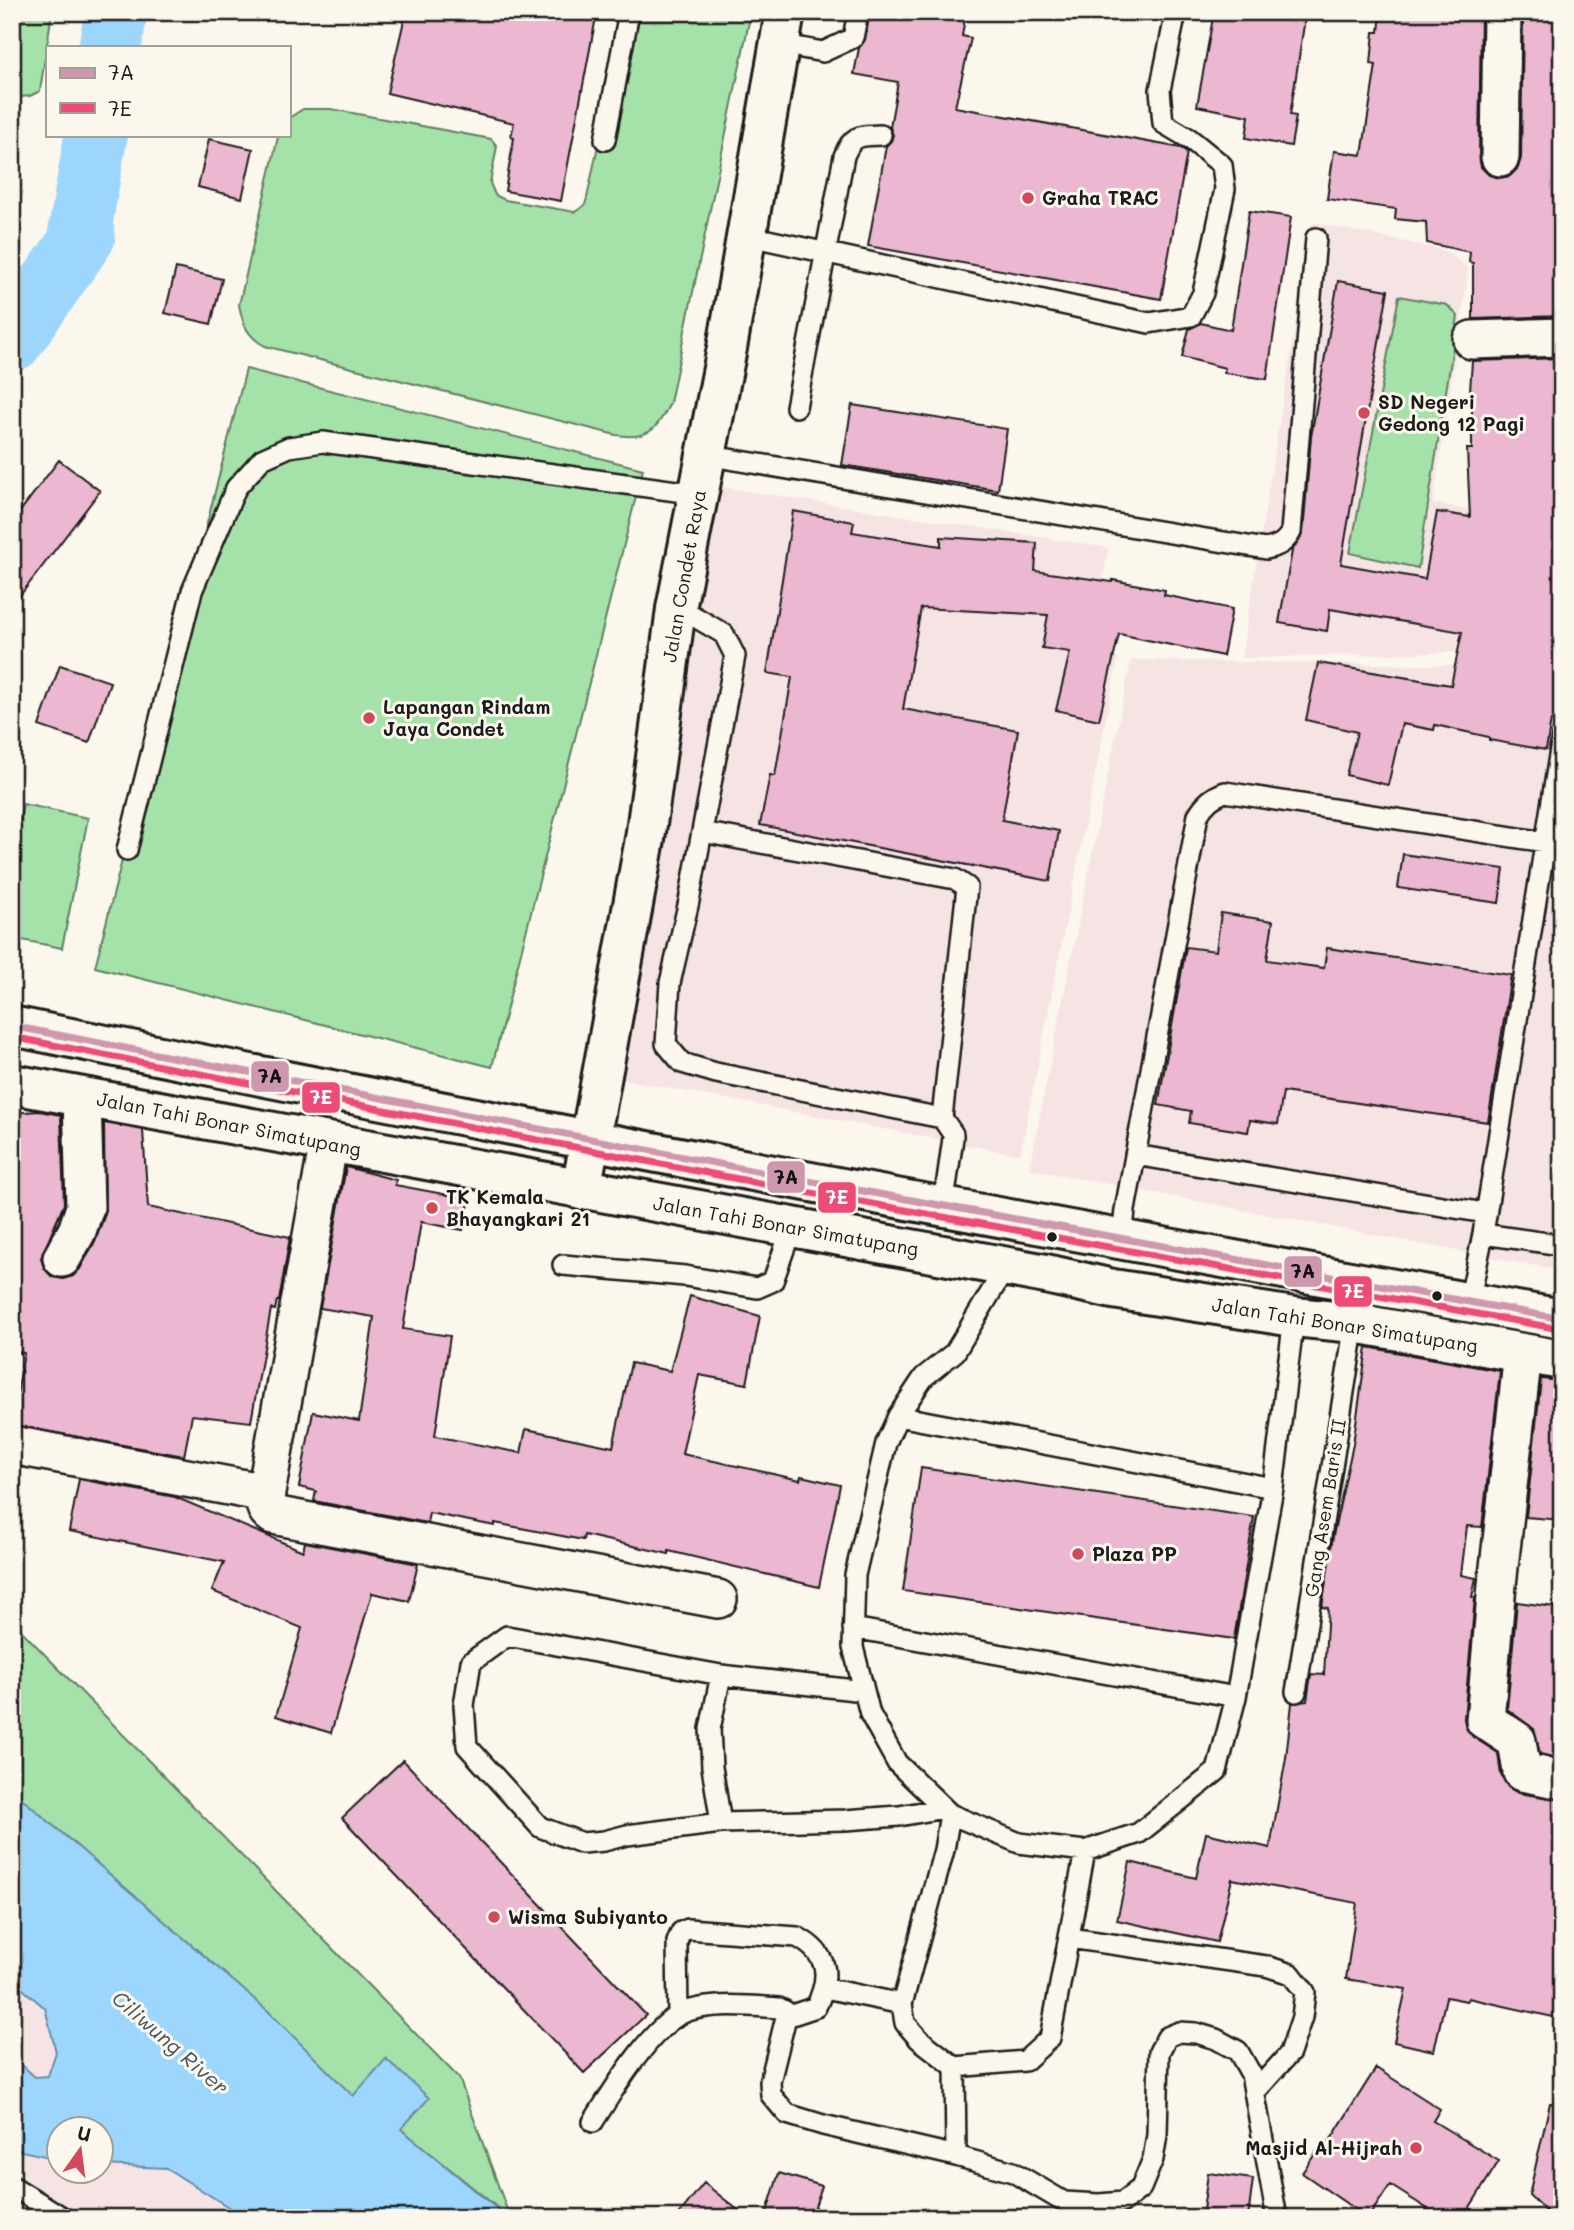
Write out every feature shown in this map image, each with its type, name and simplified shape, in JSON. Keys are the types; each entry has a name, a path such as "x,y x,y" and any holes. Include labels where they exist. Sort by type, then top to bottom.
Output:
{"main road":[{"name":"Jalan Condet Raya","path":"582,1190 646,839 676,609 727,348 783,28"},
{"path":"12,1026 338,1092 943,1208 1562,1319"},
{"name":"Jalan Tahi Bonar Simatupang","path":"12,1084 82,1097 327,1153 582,1190 792,1227 1113,1289 1294,1317 1355,1323 1562,1360"},
{"path":"327,1153 338,1092"},
{"path":"1113,1289 1122,1241"},
{"path":"1294,1317 1303,1273"}],"street":[{"path":"1500,157 1503,12"},
{"path":"1472,340 1562,337"},
{"path":"62,1258 77,1231 85,1207 82,1097"},
{"path":"327,1153 265,1508 273,1515 718,1599"},
{"path":"1523,1353 1498,1571 1485,1720 1517,1741 1522,1772 1562,1780"},
{"path":"12,1445 266,1493"}],"lane":[{"path":"605,140 629,12"},
{"path":"783,28 823,52 853,37 858,12"},
{"path":"745,235 1149,323 1191,316 1203,293 1225,189 1222,165 1190,139 1163,122 1160,90 1176,12"},
{"path":"796,407 844,156 848,146 858,137 881,135"},
{"path":"705,455 1266,549 1277,547 1286,541 1291,532 1316,238"},
{"path":"127,850 192,591 236,488 262,459 289,447 323,442 698,494"},
{"path":"676,609 724,634 736,656 670,983 666,1044 682,1063 716,1073 942,1118"},
{"path":"1469,1303 1483,1234 1562,737"},
{"path":"1122,1241 1125,1210 1199,815 1213,796 1225,792 1545,842"},
{"path":"702,832 955,879 967,887 942,1118 953,1134 943,1208"},
{"path":"1135,1155 1485,1213"},
{"path":"563,1265 685,1276 757,1288 773,1281 792,1227"},
{"path":"1483,1234 1562,1245"},
{"path":"1006,1267 955,1352 923,1377 898,1416 886,1443 855,1575 853,1647 870,1714 897,1763 947,1811 1019,1843 1085,1851 1139,1833 1217,1771 1236,1697 1273,1488 1294,1317"},
{"name":"Gang Asem Baris II","path":"1296,1692 1355,1323"},
{"path":"898,1416 1273,1488"},
{"path":"853,1628 1236,1697"},
{"path":"864,1691 721,1675 507,1636 471,1662 464,1705 467,1746 540,1827 582,1843 604,1842 627,1835 721,1823 858,1819 947,1811"},
{"path":"721,1675 710,1729 712,1767 721,1823"},
{"path":"947,1811 943,1850 902,2004 905,2023 919,2039 955,2067 1025,2061 1050,2038 1085,1851"},
{"path":"678,2015 677,1942 681,1933 688,1929 797,1937 812,1945 821,1954 825,1988 816,2007 786,2017"},
{"path":"1069,1938 1266,1966 1291,1974 1305,1992 1290,2053 1254,2093"},
{"path":"825,1988 902,2004"},
{"path":"593,2122 629,2067 678,2015 721,2006 779,2008 785,2011 786,2017 770,2082 771,2095 787,2113 823,2125 1013,2172 1064,2202 1123,2202 1141,2188 1153,2159 1157,2135 1159,2052 1167,2038 1179,2032 1196,2033 1216,2039 1238,2051 1251,2074 1277,2218"},
{"path":"955,2067 956,2156"},
{"path":"12,2186 64,2218"}],"shaded area":[{"name":"SD Negeri Gedong 12 Pagi","path":"1312,222 1444,250 1469,268 1433,503 1486,513 1462,652 1241,658"},
{"path":"709,485 1109,548 1087,650 1118,658 1020,1155 605,1076"},
{"path":"1131,660 1562,667 1562,1271 1029,1169"},
{"path":"12,1980 45,2008 56,2052 115,2114 46,2114 46,2184 116,2184 116,2115 166,2168 246,2218 16,2218 12,2215"}],"green space":[{"path":"12,12 52,12 40,91 30,96 12,98"},
{"path":"626,12 751,12 670,403 661,420 650,431 636,436 616,435 265,346 250,334 244,324 239,305 278,137 290,136 290,117 303,109 331,109 491,139 497,146 490,183 495,195 505,200 575,212 585,205"},
{"path":"1399,296 1447,305 1458,316 1418,568 1350,553"},
{"name":"Lapangan Rindam Jaya Condet","path":"246,369 643,469 492,1067 95,967"},
{"path":"23,804 88,818 62,948 12,938 12,858"},
{"path":"12,1621 459,2078 510,2218 401,2129 387,2059 353,2097 268,2011 12,1790 12,1715 21,1706 12,1697"}],"water":[{"path":"12,1790 268,2011 353,2096 386,2059 429,2098 401,2129 508,2218 246,2218 166,2168 116,2166 116,2114 46,2114 46,2156 12,2149 12,2056 35,2077 48,2076 56,2052 45,2008 12,1980"}],"building":[{"path":"406,12 597,12 561,201 505,191 514,123 387,93"},
{"name":"Graha TRAC","path":"870,12 966,12 962,36 971,38 955,107 1181,148 1187,152 1161,299 868,246 886,146 893,135 890,127 898,82 854,74 859,48 865,40"},
{"path":"1214,12 1306,12 1290,115 1296,116 1291,146 1246,138 1249,116 1197,106"},
{"path":"1381,12 1481,12 1479,157 1481,167 1489,175 1500,178 1510,176 1518,168 1521,158 1523,12 1562,12 1562,316 1473,319 1473,263 1469,262 1470,252 1427,243 1426,222 1395,219 1396,209 1327,199 1334,151 1362,155 1376,65 1371,64 1374,32 1379,32"},
{"path":"209,139 253,149 242,198 198,187"},
{"path":"1249,211 1291,217 1267,379 1224,373 1225,368 1182,357 1189,329 1201,323 1231,330"},
{"path":"176,268 222,279 211,324 165,313"},
{"path":"1338,281 1388,290 1341,564 1425,579 1437,512 1470,517 1467,449 1472,449 1472,361 1562,358 1562,722 1551,720 1546,750 1489,740 1489,737 1435,725 1434,730 1402,724 1388,785 1346,775 1357,732 1306,720 1318,663 1451,685 1462,632 1330,609 1327,631 1279,623 1292,551 1303,533 1311,437"},
{"path":"852,405 1007,429 998,490 842,465"},
{"path":"59,460 100,491 12,606 12,522"},
{"path":"793,511 854,522 852,532 941,546 941,537 1037,543 1035,571 1112,582 1113,580 1165,590 1164,595 1232,609 1223,656 1119,634 1099,720 1056,710 1070,652 1042,648 1048,615 921,608 903,709 1018,730 1002,820 1059,831 1050,881 760,825 770,775 775,776 792,677 767,673"},
{"path":"60,665 110,682 89,743 39,726"},
{"path":"1403,854 1504,869 1499,903 1398,888"},
{"path":"1221,913 1273,921 1267,960 1324,968 1327,948 1511,975 1488,1122 1283,1092 1278,1124 1250,1120 1248,1132 1189,1123 1191,1111 1158,1105 1186,947 1216,951"},
{"path":"39,1111 61,1115 64,1204 41,1258 44,1268 52,1277 63,1279 73,1276 80,1269 105,1214 104,1123 143,1130 148,1207 290,1237 279,1301 275,1310 271,1309 251,1422 192,1415 184,1456 12,1425 24,1353 12,1351 12,1113"},
{"path":"346,1167 396,1180 395,1185 470,1199 463,1230 421,1222 403,1329 450,1336 435,1436 521,1453 526,1429 613,1447 631,1363 670,1371 690,1296 760,1316 747,1384 699,1375 682,1454 800,1480 801,1476 840,1485 819,1587 669,1551 669,1554 584,1535 583,1540 429,1513 427,1523 314,1501 316,1491 299,1487 313,1412 359,1421 374,1317 320,1308"},
{"path":"1367,1347 1500,1371 1482,1527 1467,1526 1461,1575 1476,1578 1472,1597 1475,1597 1464,1719 1466,1728 1473,1737 1498,1753 1501,1775 1508,1787 1518,1793 1562,1800 1562,2019 1468,1998 1467,2001 1446,1997 1434,2051 1394,2042 1406,1989 1346,1979 1357,1903 1232,1879 1217,1942 1117,1920 1130,1862 1196,1878 1206,1833 1270,1848 1286,1758 1292,1703 1307,1701 1311,1674 1324,1675 1328,1608 1322,1607 1333,1536 1353,1444"},
{"path":"1541,1379 1562,1381 1562,1520 1526,1517"},
{"name":"Plaza PP","path":"921,1468 1254,1517 1234,1639 903,1591"},
{"path":"79,1479 175,1497 303,1551 305,1542 418,1564 409,1601 372,1593 331,1733 276,1716 302,1628 212,1591 224,1562 69,1531"},
{"path":"1517,1602 1562,1608 1562,1759 1540,1754 1534,1729 1507,1709"},
{"name":"Wisma Subiyanto","path":"403,1760 646,2015 584,2073 342,1818"},
{"name":"Masjid Al-Hijrah","path":"1376,2068 1440,2109 1433,2121 1499,2161 1463,2218 1442,2218 1390,2185 1368,2218 1302,2173 1322,2144 1326,2147"},
{"path":"1550,2103 1562,2104 1562,2218 1553,2218 1529,2195"},
{"path":"779,2173 822,2186 811,2218 765,2218"},
{"path":"1208,2173 1253,2179 1248,2218 1202,2218"},
{"path":"704,2183 748,2218 676,2218"}],"waterway":[{"name":"Ciliwung River","path":"110,46 116,12"},
{"name":"Ciliwung River","path":"12,340 84,236 80,229 96,136"}],"transit line":[{"name":"7A","path":"12,1026 786,1177 1562,1319"},
{"name":"7E","path":"12,1037 784,1188 1560,1329"}],"place":[{"name":"Graha TRAC","path":"1028,198"},
{"name":"SD Negeri Gedong 12 Pagi","path":"1364,413"},
{"name":"Lapangan Rindam Jaya Condet","path":"369,718"},
{"name":"TK Kemala Bhayangkari 21","path":"432,1208"},
{"name":"Plaza PP","path":"1078,1554"},
{"name":"Wisma Subiyanto","path":"494,1917"},
{"name":"Masjid Al-Hijrah","path":"1416,2148"}]}
